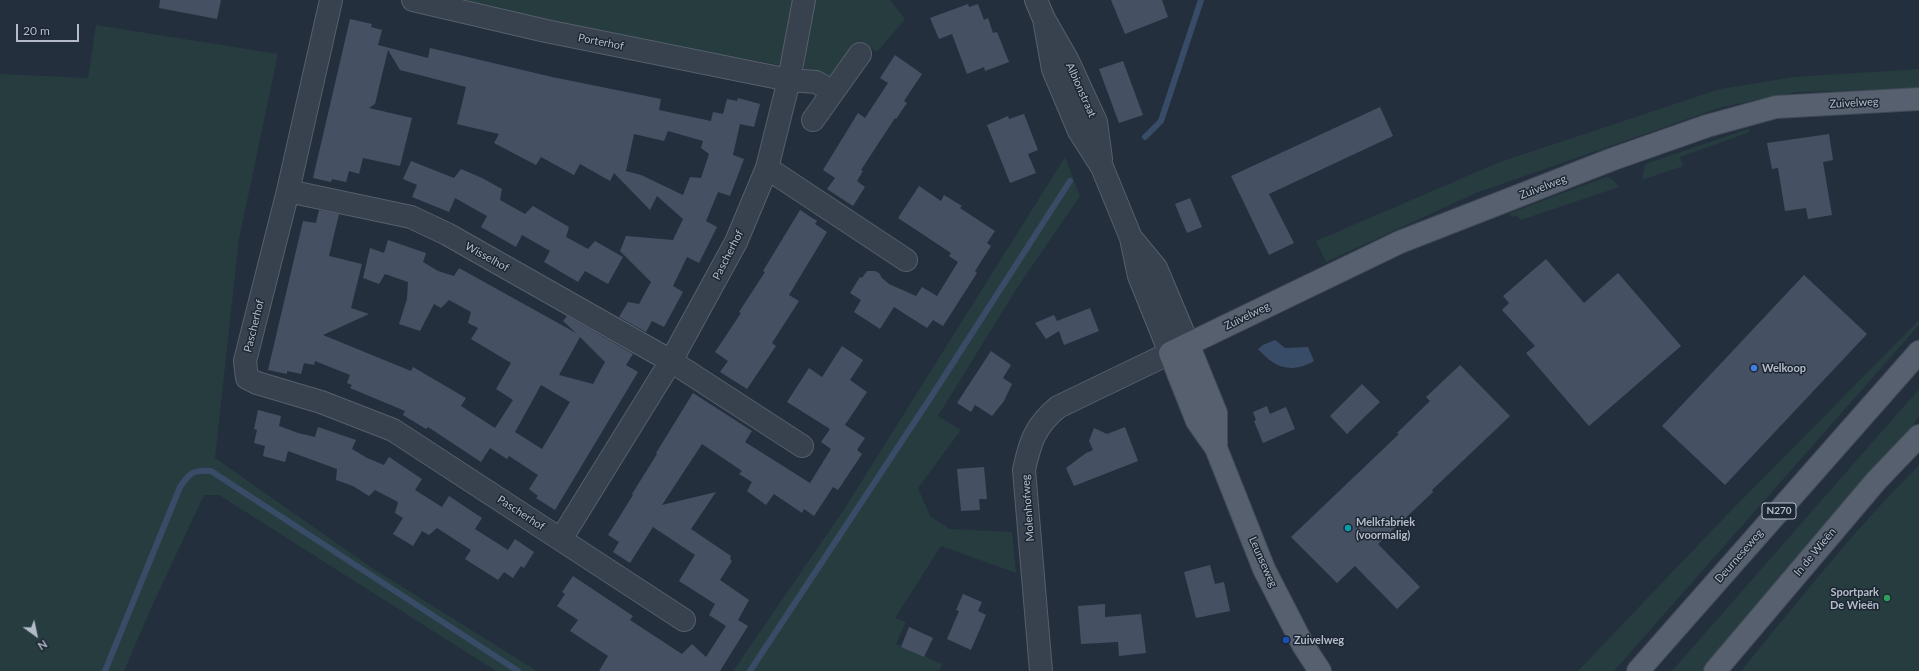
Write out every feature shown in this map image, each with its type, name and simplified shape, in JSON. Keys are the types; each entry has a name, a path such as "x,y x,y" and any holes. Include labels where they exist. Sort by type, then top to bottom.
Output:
{"main road":[{"name":"Zuivelweg","path":"1179,348 1400,242 1607,162 1707,126 1776,107 1919,99"},
{"name":"Leunseweg","path":"1179,348 1198,422 1216,448 1264,570 1303,645 1320,671"},
{"name":"Deurneseweg","path":"1638,671 1919,352"},
{"name":"In de Wieën","path":"1715,671 1876,481 1919,436"}],"street":[{"name":"Pascherhof","path":"331,0 288,191 245,361 247,378 257,384 321,402 393,430 684,620"},
{"name":"Porterhof","path":"413,0 546,31 790,80"},
{"name":"Pascherhof","path":"560,539 671,360 736,242 767,168 790,80 804,0"},
{"name":"Albionstraat","path":"1040,9 1068,61 1096,122 1102,167 1131,238 1139,276 1179,348"},
{"path":"813,120 860,54"},
{"path":"790,80 816,82 833,92"},
{"path":"767,168 906,260"},
{"name":"Wisselhof","path":"288,191 411,217 447,234 671,360"},
{"name":"Molenhofweg","path":"1041,671 1024,470 1028,451 1035,433 1045,418 1058,407 1179,348"},
{"path":"671,360 802,446"}],"green space":[{"path":"466,0 797,0 785,66 550,23"},
{"path":"817,0 890,0 905,19 877,52 861,41 832,79 808,73 804,67 814,2"},
{"path":"96,25 278,54 239,239 215,458 372,568 537,671 496,671 219,495 204,495 152,606 124,671 0,671 0,74 88,78"},
{"path":"1919,69 1919,89 1796,92 1722,107 1476,193 1326,262 1316,241 1500,162 1720,89 1794,77"},
{"path":"1748,129 1750,132 1680,157 1683,166 1642,180 1645,165 1651,162"},
{"path":"1065,157 1080,196 1017,288 938,416 961,430 918,488 930,516 950,529 1012,532 1016,573 941,546 895,618 906,622 896,644 942,664 939,671 733,671 843,511"},
{"path":"1606,177 1612,179 1619,187 1521,220 1517,216 1511,217 1510,213"},
{"path":"1919,320 1919,325 1614,671 1578,671 1720,522"},
{"path":"1919,389 1919,416 1897,449 1708,671 1672,671"},
{"path":"1919,465 1919,671 1741,671 1805,592 1872,514"}],"water":[{"path":"1275,340 1285,348 1308,347 1314,361 1306,365 1291,368 1277,365 1264,356 1258,349"}],"building":[{"path":"160,0 221,0 217,19 159,8"},
{"path":"1111,0 1162,0 1168,17 1125,34"},
{"path":"968,4 969,7 978,4 984,20 988,18 993,33 997,32 1009,62 985,71 984,67 967,74 952,34 939,39 930,18"},
{"path":"350,19 372,24 371,27 382,30 378,45 428,58 430,48 552,77 661,99 659,110 711,121 713,112 723,114 727,99 737,101 738,98 760,104 754,127 740,124 733,155 744,159 730,196 718,192 706,221 717,227 699,263 687,257 673,286 683,292 664,327 652,321 646,332 619,317 628,302 639,304 651,282 620,251 626,236 673,240 683,219 657,196 650,210 614,173 610,181 580,164 574,175 541,157 536,165 494,143 499,134 457,124 466,87 400,70 388,50 375,104 369,108 412,118 400,166 363,158 359,174 349,171 346,182 332,179 331,182 313,178","holes":["668,131 703,141 701,148 709,154 701,178 690,177 683,195 641,175 626,171 634,134 664,141"]},
{"path":"895,55 922,74 904,101 907,103 896,119 895,118 861,170 863,171 857,181 865,187 853,206 827,189 835,178 823,170 858,113 865,118 888,83 880,78"},
{"path":"1123,61 1143,115 1119,123 1099,69"},
{"path":"1380,107 1393,136 1269,194 1294,243 1269,255 1231,176"},
{"path":"1024,114 1038,150 1028,154 1036,173 1010,183 987,125 1008,116 1009,119"},
{"path":"1829,134 1833,160 1823,162 1832,215 1808,219 1806,208 1785,211 1778,168 1772,169 1767,143"},
{"path":"411,161 454,178 461,169 482,178 502,189 500,200 525,214 533,206 569,227 566,237 588,249 595,241 623,257 608,284 585,271 578,282 544,262 550,251 522,235 516,247 481,227 487,216 455,198 449,212 412,197 417,185 403,179"},
{"path":"919,186 941,201 944,195 962,206 960,208 995,231 987,243 991,246 975,271 977,273 943,326 933,320 927,328 894,307 880,329 854,312 861,300 850,293 860,277 862,278 867,271 875,271 879,273 889,284 916,296 922,287 937,296 958,262 949,256 951,253 898,218"},
{"path":"1190,198 1202,227 1187,233 1175,204"},
{"path":"319,210 339,214 329,256 362,264 351,308 369,314 323,335 411,371 413,367 466,398 461,406 495,428 513,400 496,389 511,363 471,339 478,328 468,323 471,312 449,300 441,308 434,304 420,331 399,324 407,299 408,282 385,274 379,284 363,278 370,248 384,253 388,240 426,253 423,262 438,271 454,276 459,268 576,333 563,321 567,316 633,354 626,365 638,372 555,510 536,498 538,496 529,489 538,475 509,456 507,459 490,448 481,462 428,427 426,429 403,415 405,411 350,388 352,385 347,383 350,375 315,361 314,365 304,363 301,374 287,371 287,374 268,370 303,221 316,223","holes":["580,337 605,362 593,384 559,375","541,385 570,402 542,449 515,432"]},
{"path":"800,210 817,221 815,224 827,232 789,295 799,301 772,343 776,346 747,389 720,372 728,361 715,352 741,313 739,312 765,272 763,271"},
{"path":"1546,259 1584,303 1618,273 1681,346 1589,426 1526,353 1535,346 1502,310 1509,303 1503,296"},
{"path":"1804,275 1867,334 1725,485 1662,426"},
{"path":"1090,308 1099,331 1064,345 1059,331 1046,339 1035,323 1054,315 1057,321"},
{"path":"842,346 863,360 850,380 867,392 845,425 865,438 857,450 862,454 838,490 833,487 814,516 804,509 802,513 774,494 766,505 747,491 752,482 739,474 742,471 702,444 662,505 716,492 691,529 731,556 730,559 732,561 720,580 749,600 738,620 748,626 720,671 599,671 608,656 570,631 578,620 557,606 565,594 562,592 573,576 633,616 630,620 682,654 692,644 706,657 726,626 709,615 715,604 679,581 695,555 653,527 630,563 613,552 619,542 608,535 693,393 752,431 745,442 810,483 831,449 821,442 830,429 787,402 809,368 822,377"},
{"path":"991,351 1011,365 1003,378 1012,384 1004,401 992,416 975,405 971,412 957,403"},
{"name":"Melkfabriek (voormalig)","path":"1460,365 1510,416 1378,544 1420,587 1397,609 1355,566 1337,583 1291,537 1399,434 1397,433 1430,401 1426,397"},
{"path":"1362,384 1380,402 1347,434 1330,416"},
{"path":"1267,406 1270,414 1286,407 1295,429 1263,443 1254,421 1256,420 1253,412"},
{"path":"258,410 281,416 279,426 298,433 315,437 318,427 356,440 352,449 367,458 384,465 389,457 422,479 415,490 442,507 449,496 482,518 475,529 508,550 515,539 534,552 524,568 521,566 513,578 504,572 498,580 465,559 471,550 437,528 429,535 422,531 413,546 393,534 403,518 395,513 398,502 375,490 369,496 353,486 336,480 337,469 288,451 285,462 263,456 265,446 254,443 257,430 254,429"},
{"path":"1125,427 1138,461 1074,486 1066,468 1086,453 1093,450 1089,441 1094,428 1107,434"},
{"path":"984,467 987,499 979,499 980,510 961,511 957,469"},
{"path":"1210,565 1215,584 1224,582 1230,611 1196,618 1184,572"},
{"path":"963,594 982,602 978,611 986,615 971,650 947,639 959,611 956,610"},
{"path":"1105,604 1105,617 1141,614 1146,653 1119,656 1118,642 1081,644 1078,606"},
{"path":"909,627 933,638 924,657 901,647"}],"waterway":[{"path":"1145,137 1161,121 1201,0"},
{"path":"750,671 931,397 1070,181"},
{"path":"105,671 180,487 189,475 200,471 211,471 518,671"}],"place":[{"name":"Welkoop","path":"1754,368"},
{"name":"Melkfabriek (voormalig)","path":"1348,528"},
{"name":"Sportpark De Wieën","path":"1887,598"},
{"name":"Zuivelweg","path":"1286,640"}]}
